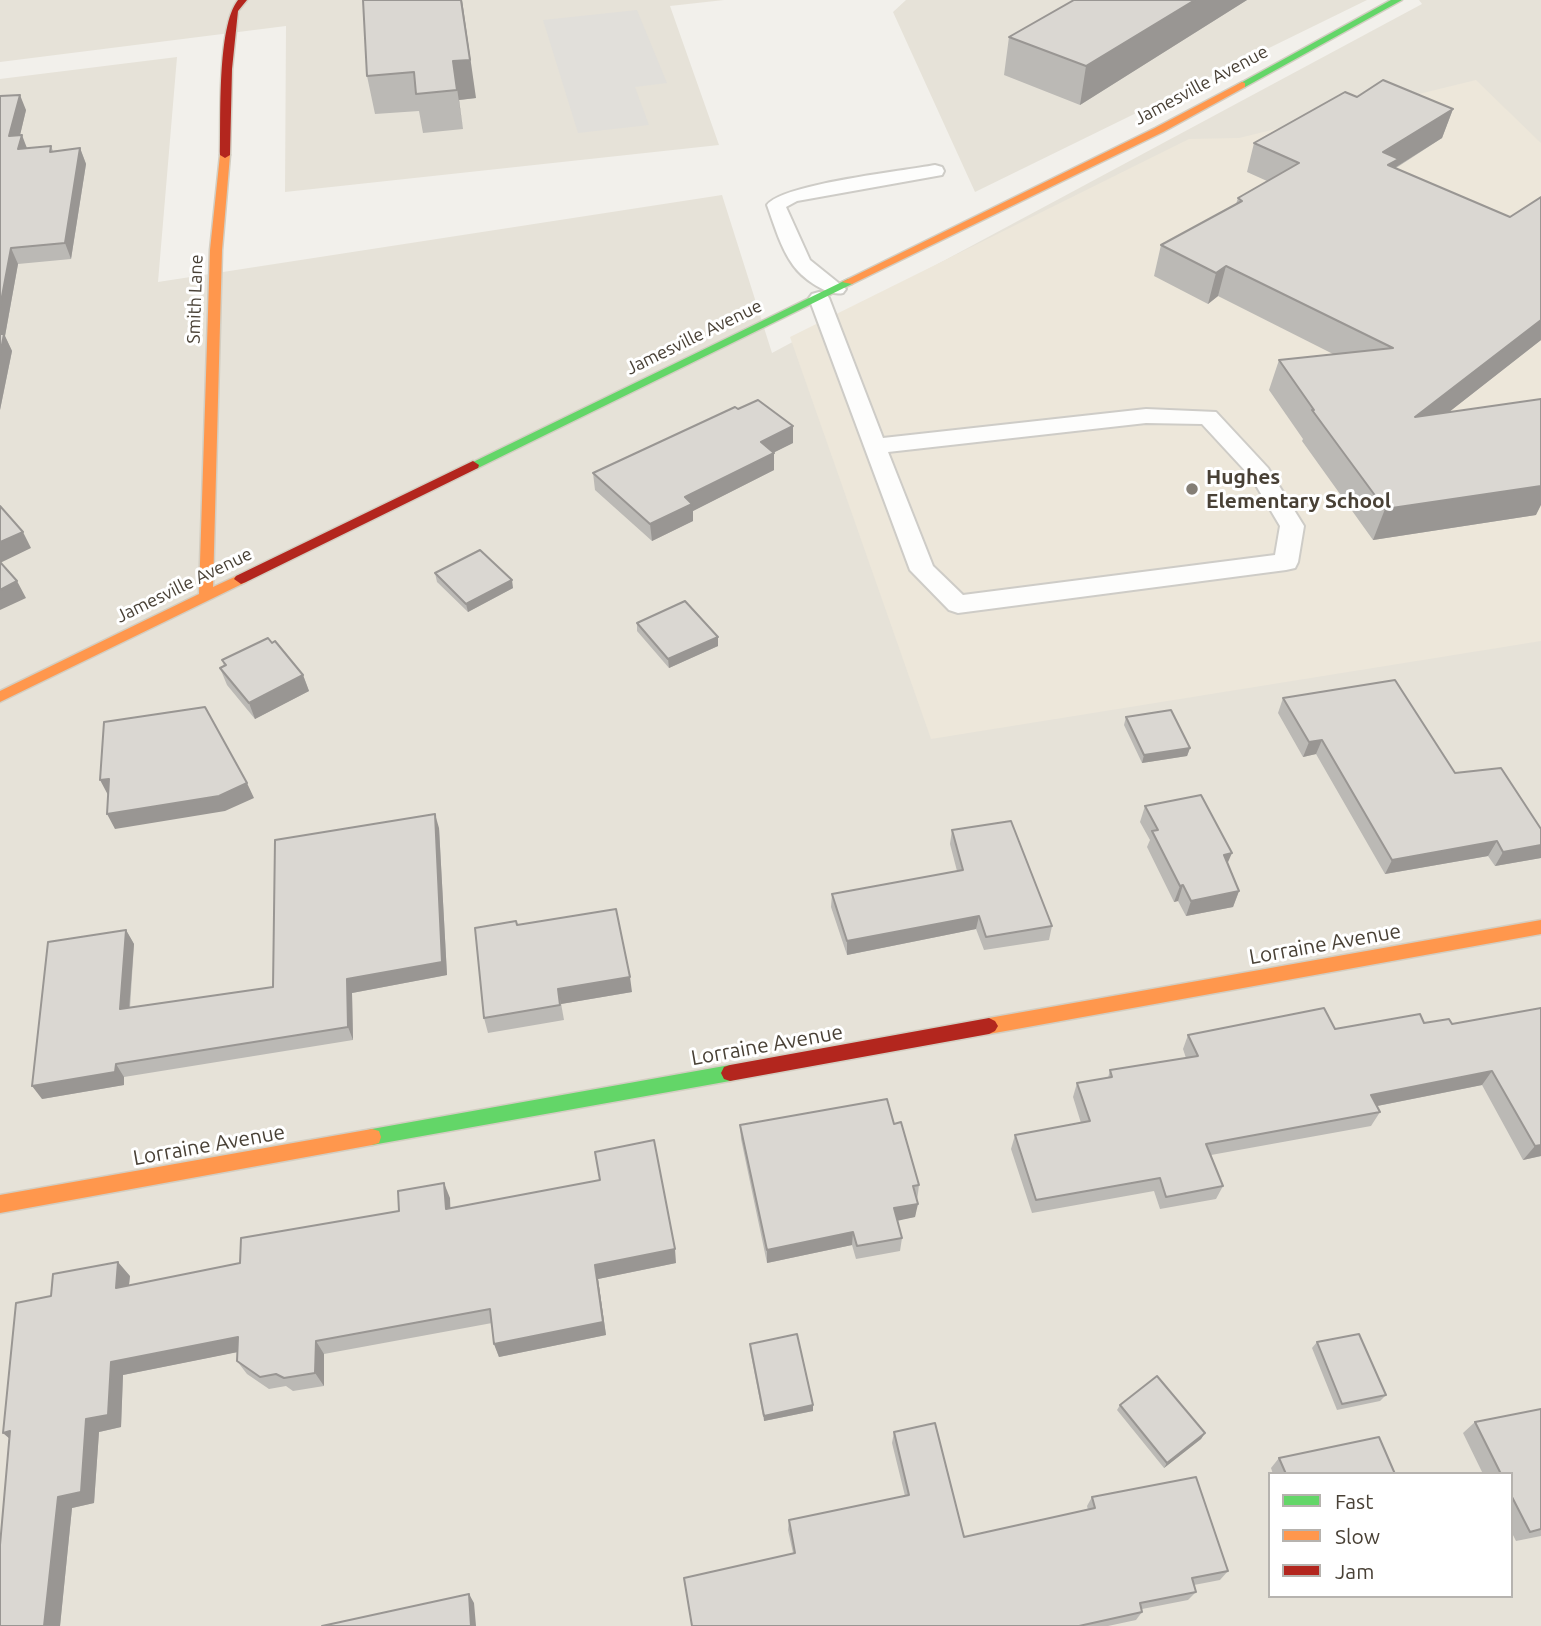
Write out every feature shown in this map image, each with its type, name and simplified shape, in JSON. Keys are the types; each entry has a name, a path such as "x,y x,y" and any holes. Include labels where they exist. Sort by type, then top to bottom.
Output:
{"street":[{"name":"Jamesville Avenue","path":"0,697 1159,130 1398,0"},
{"name":"Smith Lane","path":"206,595 216,250 224,175 227,69 234,11 239,2"},
{"name":"Lorraine Avenue","path":"0,1204 1541,926"}],"lane":[{"path":"875,446 1146,416 1208,418 1260,472 1292,526 1286,562 958,604 922,570 875,446 827,294 801,263 776,205 792,196 935,172"}],"shaded area":[{"path":"0,0 724,0 670,6 719,145 285,192 286,26 0,62"},
{"path":"906,0 1367,0 975,192 893,12"},
{"path":"1419,0 1541,0 1541,1626 0,1626 0,79 177,57 158,282 722,195 772,353 1422,4"},
{"path":"637,10 667,83 635,87 649,125 578,133 543,20"},
{"name":"Hughes Elementary School","path":"1476,80 1541,143 1541,641 931,739 790,337 1189,139 1239,138"}],"building":[{"path":"363,0 461,0 470,60 453,61 457,90 416,94 414,72 367,76"},
{"path":"1074,0 1195,0 1086,66 1009,37"},
{"path":"1383,80 1453,109 1383,152 1399,159 1388,165 1510,217 1541,197 1541,320 1415,417 1541,399 1541,486 1385,509 1279,360 1393,348 1226,266 1216,273 1161,245 1242,201 1238,198 1299,163 1254,143 1345,92 1357,97"},
{"path":"20,95 9,136 22,135 18,149 51,146 50,152 80,148 65,243 11,248 0,307 0,96"},
{"path":"0,334 4,334 0,355"},
{"path":"758,400 793,426 761,442 774,453 685,497 692,504 650,524 593,473 735,407 738,409"},
{"path":"0,506 23,532 0,542"},
{"path":"480,550 512,580 466,604 435,573"},
{"path":"0,562 17,581 0,590"},
{"path":"685,601 718,637 668,659 637,623"},
{"path":"268,638 272,643 275,641 303,675 249,703 220,668 226,665 222,660"},
{"path":"1395,680 1455,773 1501,768 1541,829 1541,845 1503,852 1497,841 1392,860 1322,740 1309,742 1283,698"},
{"path":"205,707 247,783 219,796 107,814 109,779 100,780 104,722"},
{"path":"1171,710 1190,748 1144,755 1126,717"},
{"path":"1201,795 1232,853 1224,855 1239,891 1191,901 1183,885 1180,886 1152,831 1158,830 1145,806"},
{"path":"435,814 442,962 347,979 348,1027 116,1064 115,1072 32,1086 48,942 126,930 120,1009 273,987 275,840"},
{"path":"1011,821 1052,926 986,937 979,916 847,941 832,894 963,870 952,830"},
{"path":"616,909 630,977 558,989 560,1005 484,1018 475,928 516,921 517,925"},
{"path":"1324,1008 1335,1029 1420,1014 1424,1023 1449,1019 1452,1024 1541,1008 1541,1145 1535,1146 1492,1071 1371,1095 1380,1112 1206,1144 1223,1186 1166,1197 1160,1178 1036,1200 1015,1135 1090,1121 1077,1083 1112,1077 1110,1070 1198,1056 1188,1035"},
{"path":"887,1099 894,1124 901,1122 919,1185 913,1186 918,1204 894,1208 902,1238 857,1246 853,1232 767,1250 740,1125"},
{"path":"654,1140 675,1249 595,1265 603,1322 494,1344 490,1309 316,1341 315,1373 284,1378 276,1374 260,1377 237,1361 238,1337 111,1362 108,1415 86,1419 81,1492 58,1497 44,1626 0,1626 0,1545 10,1431 3,1433 16,1303 51,1296 53,1274 118,1262 116,1288 240,1263 241,1238 399,1211 398,1191 444,1183 446,1209 600,1180 595,1152"},
{"path":"797,1334 813,1405 764,1416 750,1344"},
{"path":"1359,1334 1386,1395 1342,1404 1317,1342"},
{"path":"1157,1376 1205,1433 1167,1463 1120,1405"},
{"path":"1541,1409 1541,1529 1530,1532 1513,1499 1513,1472 1500,1472 1475,1422"},
{"path":"935,1423 964,1537 1095,1508 1092,1497 1196,1477 1228,1571 1192,1578 1196,1592 1140,1603 1142,1612 1079,1626 692,1626 684,1578 795,1553 789,1520 909,1495 894,1432"},
{"path":"1379,1437 1394,1472 1285,1472 1279,1458"},
{"path":"469,1594 471,1626 322,1626"}],"traffic: fast":[{"path":"1242,85 1398,0"},
{"path":"473,465 848,282"},
{"path":"372,1137 730,1073"}],"traffic: slow":[{"path":"848,282 1159,130 1242,85"},
{"path":"206,595 216,250 225,155"},
{"path":"0,697 241,579"},
{"path":"989,1026 1541,927"},
{"path":"0,1204 372,1137"}],"traffic: jam":[{"path":"225,155 227,69 234,11 243,0"},
{"path":"241,579 473,465"},
{"path":"730,1073 989,1026"}],"place":[{"name":"Hughes Elementary School","path":"1192,489"}]}
